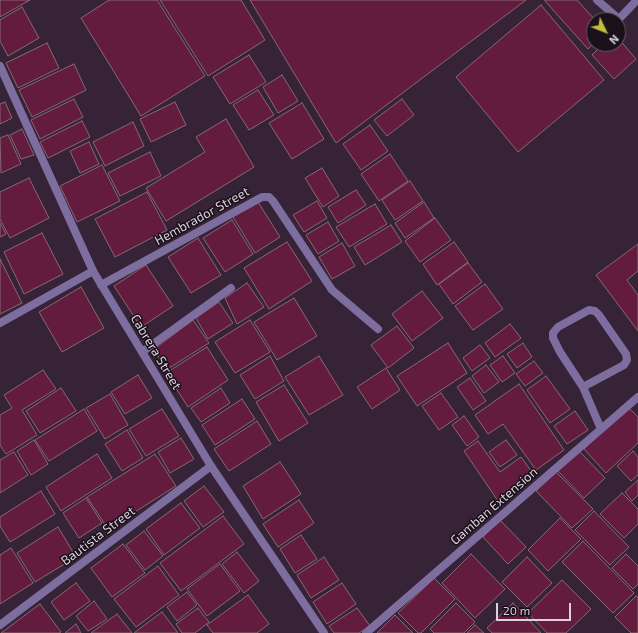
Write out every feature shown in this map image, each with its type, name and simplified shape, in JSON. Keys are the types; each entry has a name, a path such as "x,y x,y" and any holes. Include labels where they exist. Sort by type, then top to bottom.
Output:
{"street":[{"path":"597,0 619,19 637,0"},
{"name":"Cabrera Street","path":"0,66 93,272 211,466 324,633"},
{"name":"Hembrador Street","path":"101,285 262,197 270,197 332,290 378,329"},
{"path":"0,323 93,272"},
{"path":"142,352 231,288"},
{"path":"583,387 624,365 627,360 626,354 599,315 595,311 589,310 558,327 553,333 553,338 583,387 601,429"},
{"name":"Gamban Extension","path":"366,633 638,396"},
{"name":"Bautista Street","path":"0,625 211,466"}],"building":[{"path":"0,0 30,0 0,17"},
{"path":"109,0 157,0 205,76 141,116 81,18"},
{"path":"160,0 241,0 265,40 208,76"},
{"path":"250,0 526,0 336,143"},
{"path":"577,0 588,12 586,12 586,47 545,1"},
{"path":"541,5 604,80 518,152 456,77"},
{"path":"22,7 39,38 8,56 0,41 0,20"},
{"path":"47,43 59,68 18,88 6,63"},
{"path":"626,47 636,59 614,79 592,55 595,52 626,52"},
{"path":"249,55 266,82 230,104 213,77"},
{"path":"74,64 86,90 32,117 19,90"},
{"path":"282,75 298,101 278,113 263,87"},
{"path":"258,90 274,115 249,130 233,105"},
{"path":"74,99 83,117 40,139 31,120"},
{"path":"402,99 414,115 387,136 374,120"},
{"path":"5,102 12,118 0,124 0,104"},
{"path":"175,102 186,125 151,142 140,119"},
{"path":"302,103 324,139 292,159 269,123"},
{"path":"226,119 254,167 166,221 146,188 205,152 196,137"},
{"path":"82,121 90,137 48,158 40,142"},
{"path":"133,122 144,146 105,166 93,142"},
{"path":"370,125 388,151 361,170 343,144"},
{"path":"22,129 34,155 21,159 10,135"},
{"path":"8,135 21,164 1,173 0,138"},
{"path":"89,142 99,164 80,173 70,151"},
{"path":"150,152 161,176 120,196 108,173"},
{"path":"390,154 408,181 379,201 361,174"},
{"path":"102,165 120,201 77,222 60,186"},
{"path":"322,168 339,196 323,207 305,178"},
{"path":"29,178 49,218 10,238 0,219 0,192"},
{"path":"410,181 423,201 395,220 382,200"},
{"path":"356,190 366,205 338,223 328,207"},
{"path":"147,192 167,230 115,257 95,219"},
{"path":"317,201 327,218 304,232 293,215"},
{"path":"258,202 280,237 255,253 233,217"},
{"path":"424,202 434,218 405,238 395,223"},
{"path":"375,204 387,224 349,247 336,227"},
{"path":"435,218 451,240 420,262 405,241"},
{"path":"232,220 253,254 225,272 203,238"},
{"path":"328,222 339,241 318,254 306,235"},
{"path":"0,223 6,234 0,237"},
{"path":"391,225 402,242 365,265 354,247"},
{"path":"42,233 63,274 24,294 4,252"},
{"path":"198,238 221,275 191,293 168,257"},
{"path":"287,242 312,281 269,309 244,268"},
{"path":"454,242 468,262 437,285 423,264"},
{"path":"342,243 355,266 332,279 319,257"},
{"path":"638,244 638,271 627,280 638,295 638,331 596,275"},
{"path":"0,259 22,303 0,314"},
{"path":"468,263 482,282 453,304 439,284"},
{"path":"146,265 173,306 141,327 114,286"},
{"path":"247,283 264,307 237,324 225,298"},
{"path":"485,284 503,309 473,330 455,306"},
{"path":"81,287 104,328 62,352 39,312"},
{"path":"422,291 443,318 412,341 392,314"},
{"path":"294,298 317,336 277,360 254,322"},
{"path":"219,302 233,323 208,339 196,318"},
{"path":"193,320 209,343 166,370 154,349"},
{"path":"250,320 270,352 235,373 215,342"},
{"path":"510,324 521,338 495,357 485,343"},
{"path":"397,326 414,348 388,368 371,345"},
{"path":"448,343 467,373 417,406 397,376"},
{"path":"523,343 532,357 517,368 507,354"},
{"path":"480,345 490,358 472,371 463,358"},
{"path":"207,347 228,380 188,407 166,373"},
{"path":"270,356 284,381 255,399 240,375"},
{"path":"319,356 343,395 309,415 285,377"},
{"path":"503,356 515,373 502,382 490,365"},
{"path":"534,361 543,373 525,386 516,374"},
{"path":"486,365 499,382 484,393 472,376"},
{"path":"386,368 400,390 372,409 357,387"},
{"path":"43,370 56,389 22,410 37,435 6,454 0,445 0,415 12,408 4,395"},
{"path":"138,375 152,398 125,414 111,392"},
{"path":"546,376 570,409 550,423 527,390"},
{"path":"470,378 486,401 473,410 457,387"},
{"path":"519,384 564,450 536,470 503,424 488,434 475,415"},
{"path":"284,385 308,423 279,441 256,402"},
{"path":"61,388 76,411 40,433 26,411"},
{"path":"221,388 230,403 201,422 191,408"},
{"path":"441,393 458,417 439,430 422,406"},
{"path":"110,394 128,425 105,439 86,408"},
{"path":"242,399 255,419 215,445 202,425"},
{"path":"628,407 638,417 638,443 606,473 584,449"},
{"path":"84,409 97,431 49,461 35,440"},
{"path":"162,409 179,436 146,456 129,429"},
{"path":"575,411 588,430 567,444 554,426"},
{"path":"464,416 479,437 467,446 452,425"},
{"path":"257,421 271,444 229,471 214,449"},
{"path":"127,430 143,458 122,471 105,444"},
{"path":"181,438 194,459 170,473 158,452"},
{"path":"34,440 48,464 31,475 17,451"},
{"path":"506,440 517,455 500,467 489,452"},
{"path":"478,441 500,472 521,457 534,475 498,501 464,451"},
{"path":"578,450 605,478 584,498 557,470"},
{"path":"633,451 638,457 638,475 631,481 617,466"},
{"path":"14,452 28,475 0,493 0,460"},
{"path":"97,454 112,478 61,511 46,487"},
{"path":"155,454 176,486 108,529 87,497"},
{"path":"280,462 301,494 263,519 243,486"},
{"path":"556,472 593,509 572,528 536,491"},
{"path":"638,480 638,495 632,501 625,492"},
{"path":"204,486 224,512 203,527 184,501"},
{"path":"41,491 55,514 10,542 0,526 0,517"},
{"path":"622,493 638,509 638,524 624,538 600,514"},
{"path":"86,498 102,523 79,538 63,513"},
{"path":"299,500 314,523 278,547 263,524"},
{"path":"181,503 200,528 164,555 146,529"},
{"path":"594,511 629,547 610,565 575,530"},
{"path":"223,516 244,544 181,591 160,563"},
{"path":"560,518 581,539 548,571 528,550"},
{"path":"500,520 526,547 508,564 483,537"},
{"path":"58,527 76,557 35,582 17,553"},
{"path":"144,531 163,556 145,570 126,545"},
{"path":"301,535 317,559 295,573 280,549"},
{"path":"583,541 634,593 613,613 562,562"},
{"path":"123,544 145,573 112,597 91,568"},
{"path":"11,548 33,583 0,604 0,555"},
{"path":"237,552 259,581 244,593 222,564"},
{"path":"471,554 505,589 475,618 442,583"},
{"path":"626,554 638,566 638,584 633,589 612,568"},
{"path":"324,557 339,580 311,598 297,575"},
{"path":"527,557 552,583 527,607 502,582"},
{"path":"220,564 240,591 207,616 187,589"},
{"path":"158,566 179,595 136,627 114,599"},
{"path":"434,578 455,599 421,633 418,633 398,613"},
{"path":"562,580 591,609 566,633 547,633 528,613"},
{"path":"76,583 90,601 64,620 51,602"},
{"path":"342,583 356,604 327,624 313,602"},
{"path":"187,592 197,605 177,621 167,607"},
{"path":"248,595 269,624 257,633 213,633 207,625"},
{"path":"636,596 638,597 638,633 631,633 615,617"},
{"path":"94,601 107,619 88,631 76,616"},
{"path":"456,603 475,622 464,633 434,633 430,629"},
{"path":"513,603 541,633 492,633 487,628"},
{"path":"40,604 61,632 1,633"},
{"path":"198,608 209,622 195,633 182,633 176,624"},
{"path":"357,608 370,626 359,633 334,633 329,626"},
{"path":"162,612 178,633 134,633"},
{"path":"117,614 132,633 91,633"},
{"path":"395,615 413,633 377,633"},
{"path":"76,624 81,633 65,633"},
{"path":"475,625 484,633 467,633"}]}
